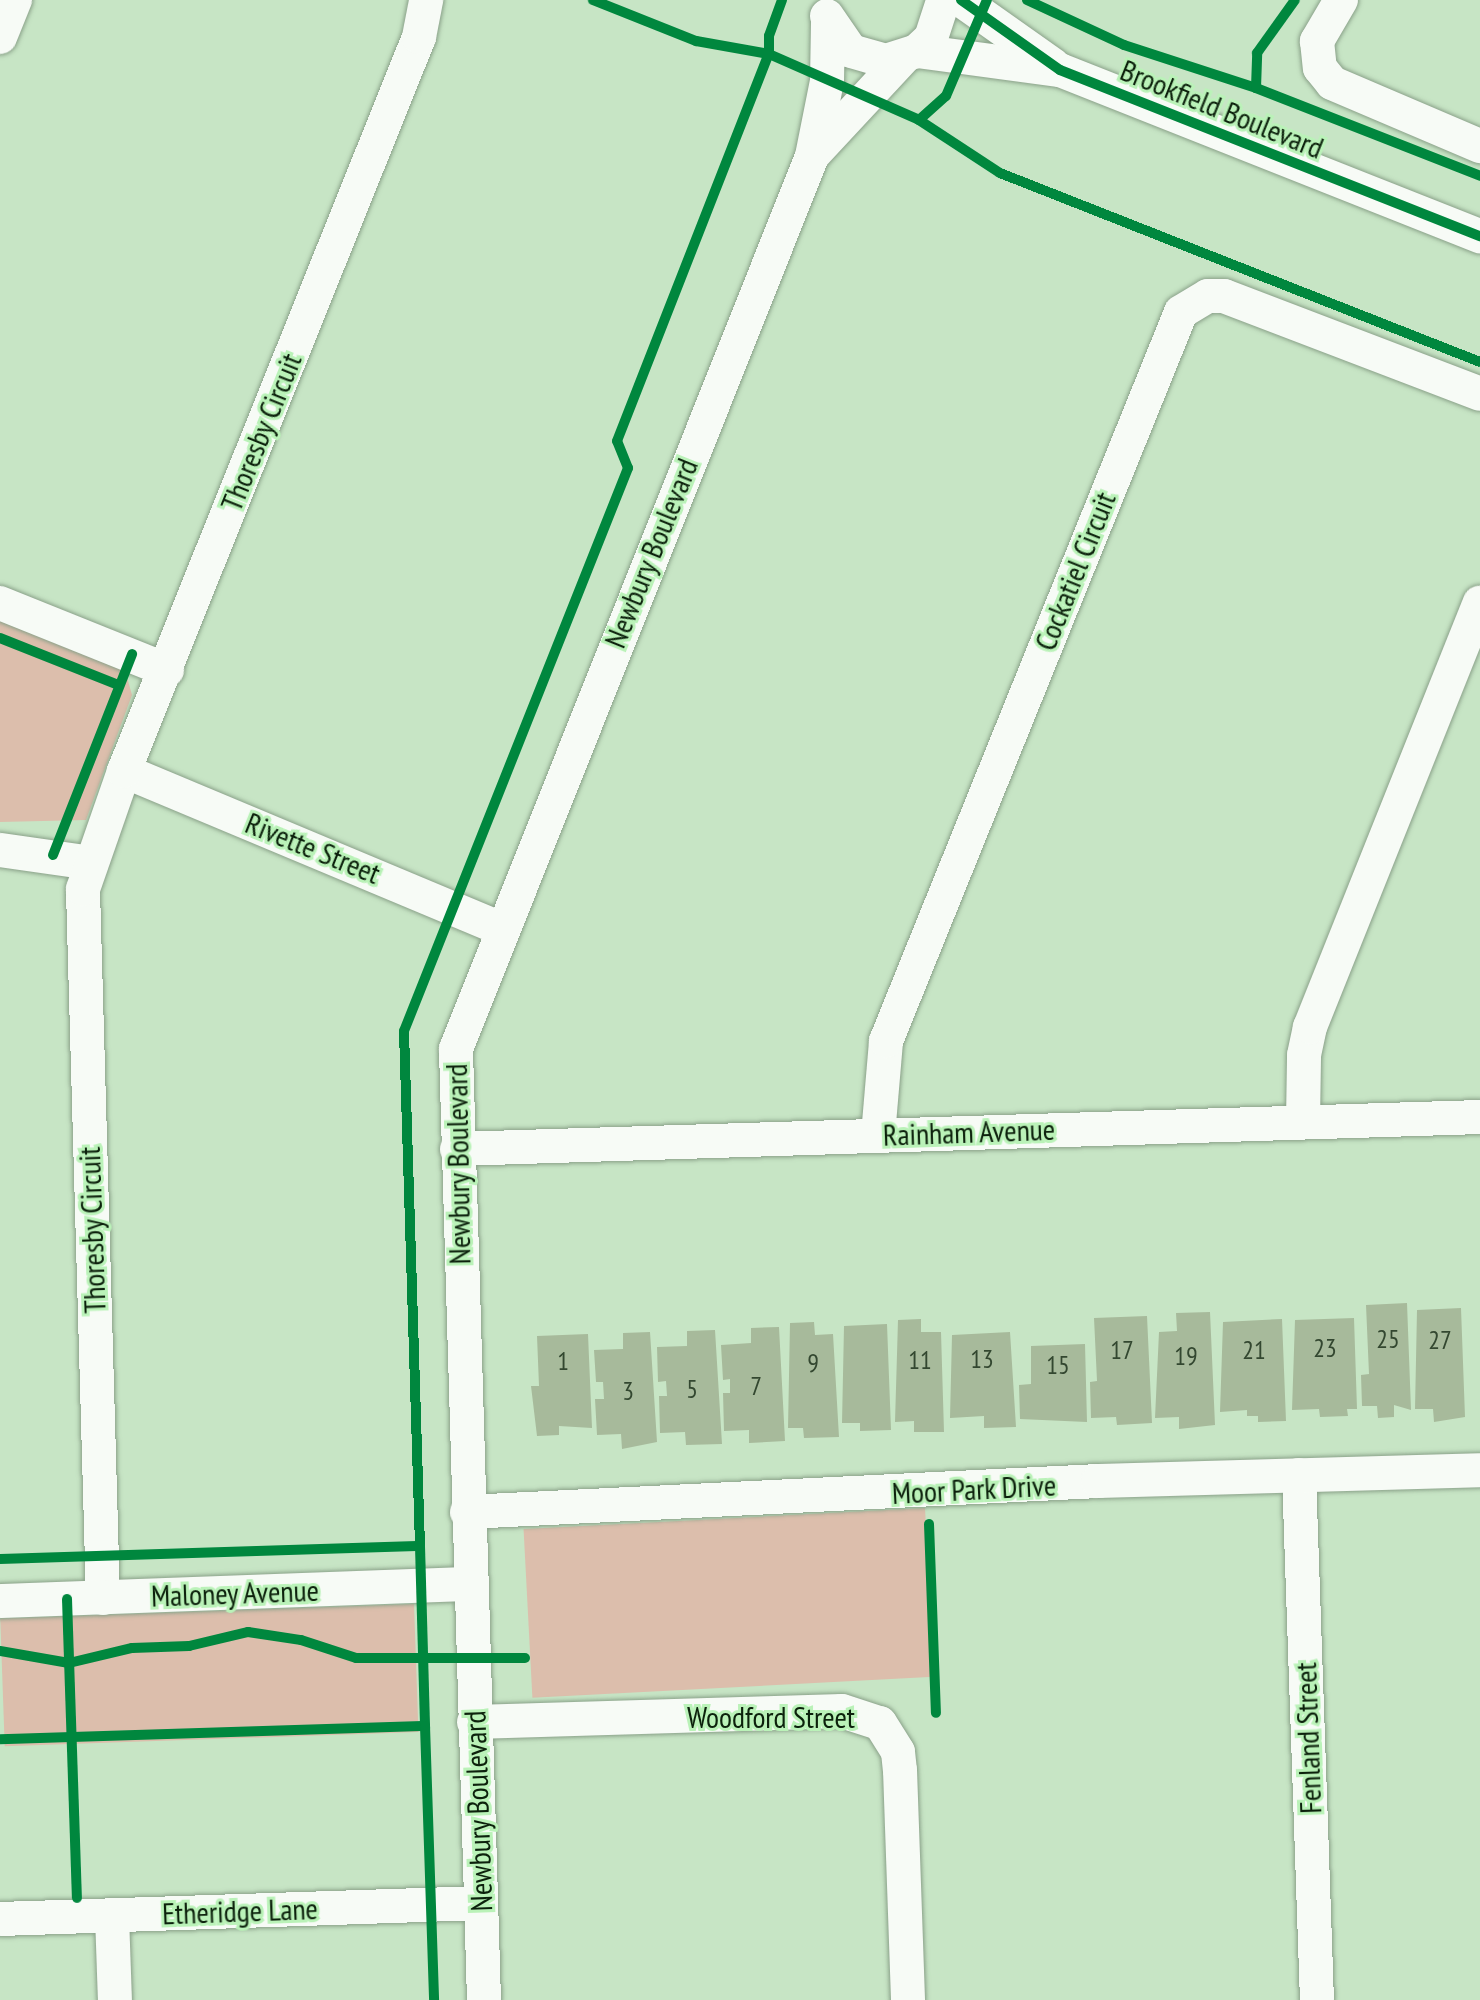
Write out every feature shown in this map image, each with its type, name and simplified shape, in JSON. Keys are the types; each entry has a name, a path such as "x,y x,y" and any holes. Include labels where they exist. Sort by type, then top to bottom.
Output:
{"street":[{"path":"0,37 15,0"},
{"name":"Thoresby Circuit","path":"103,1598 82,944 83,889 124,771 419,37 426,0"},
{"name":"Newbury Boulevard","path":"812,156 940,21 943,0"},
{"name":"Brookfield Boulevard","path":"961,0 1060,70 1480,236"},
{"path":"1341,0 1317,41 1320,68 1332,83 1480,146"},
{"name":"Newbury Boulevard","path":"484,2000 467,1512 456,1049 500,928 812,156 827,81 822,8"},
{"name":"Brookfield Boulevard","path":"822,8 837,38 867,59 910,54 1060,70"},
{"name":"Cockatiel Circuit","path":"878,1135 886,1041 1181,312 1208,296 1224,296 1480,394"},
{"path":"0,603 167,670"},
{"path":"1303,1122 1304,1055 1310,1027 1480,603"},
{"name":"Rivette Street","path":"124,771 500,928"},
{"path":"0,850 91,863"},
{"name":"Rainham Avenue","path":"457,1149 1480,1117"},
{"name":"Moor Park Drive","path":"467,1512 1299,1475 1480,1470"},
{"name":"Fenland Street","path":"1299,1475 1317,2000"},
{"name":"Maloney Avenue","path":"0,1601 470,1584"},
{"name":"Woodford Street","path":"474,1722 842,1711 880,1723 898,1752 900,1770 908,2000"},
{"name":"Etheridge Lane","path":"0,1919 481,1903"},
{"path":"112,1916 115,2000"}],"shaded area":[{"path":"0,621 125,670 132,695 86,820 0,822"},
{"path":"925,1508 934,1677 532,1698 524,1529"},
{"path":"414,1604 418,1732 5,1746 0,1618"}],"building":[{"path":"1407,1303 1411,1410 1394,1405 1394,1417 1378,1418 1377,1406 1362,1406 1361,1375 1369,1374 1366,1305"},
{"path":"1461,1308 1465,1417 1434,1422 1433,1409 1415,1409 1417,1310"},
{"path":"1210,1312 1215,1425 1179,1429 1179,1417 1155,1418 1159,1332 1177,1331 1176,1313"},
{"path":"1147,1316 1152,1423 1117,1425 1116,1417 1091,1418 1090,1382 1097,1381 1094,1318"},
{"path":"1354,1318 1357,1409 1347,1409 1348,1416 1320,1417 1319,1409 1292,1410 1295,1320"},
{"path":"921,1319 921,1332 941,1332 944,1432 914,1432 914,1421 895,1422 898,1320"},
{"path":"1282,1319 1286,1421 1258,1422 1258,1416 1247,1416 1247,1410 1220,1412 1223,1322"},
{"path":"814,1322 815,1335 833,1334 839,1437 804,1438 803,1428 788,1428 790,1323"},
{"path":"887,1324 891,1430 860,1431 860,1423 842,1423 844,1326"},
{"path":"779,1327 785,1441 749,1443 749,1430 724,1431 723,1393 730,1393 730,1379 723,1380 721,1345 751,1343 751,1328"},
{"path":"715,1330 722,1444 686,1445 685,1432 660,1433 659,1396 667,1396 666,1381 658,1382 657,1347 687,1346 687,1331"},
{"path":"650,1332 657,1442 622,1449 621,1434 597,1435 595,1399 604,1399 603,1382 596,1382 594,1350 623,1349 623,1333"},
{"path":"1010,1332 1016,1427 984,1428 984,1416 950,1418 952,1335"},
{"path":"588,1334 592,1428 559,1426 559,1435 537,1436 531,1386 539,1386 537,1336"},
{"path":"1085,1344 1087,1422 1020,1419 1019,1385 1031,1384 1031,1346"}],"cycle path":[{"path":"420,1546 404,1031 628,468 617,441 769,54 696,41 593,0"},
{"path":"782,0 769,36 769,54 919,120 946,96 987,0"},
{"path":"961,0 1060,70 1480,236"},
{"path":"1027,0 1124,45 1256,88 1480,176"},
{"path":"1256,88 1257,53 1295,0"},
{"path":"919,120 1000,173 1480,362"},
{"path":"0,638 118,685"},
{"path":"53,855 132,654"},
{"path":"929,1524 936,1713"},
{"path":"0,1559 420,1546 425,1726 0,1739"},
{"path":"67,1599 77,1898"},
{"path":"0,1651 69,1663 132,1648 189,1646 248,1632 301,1640 356,1658 525,1658"},
{"path":"425,1726 434,2000"}]}
